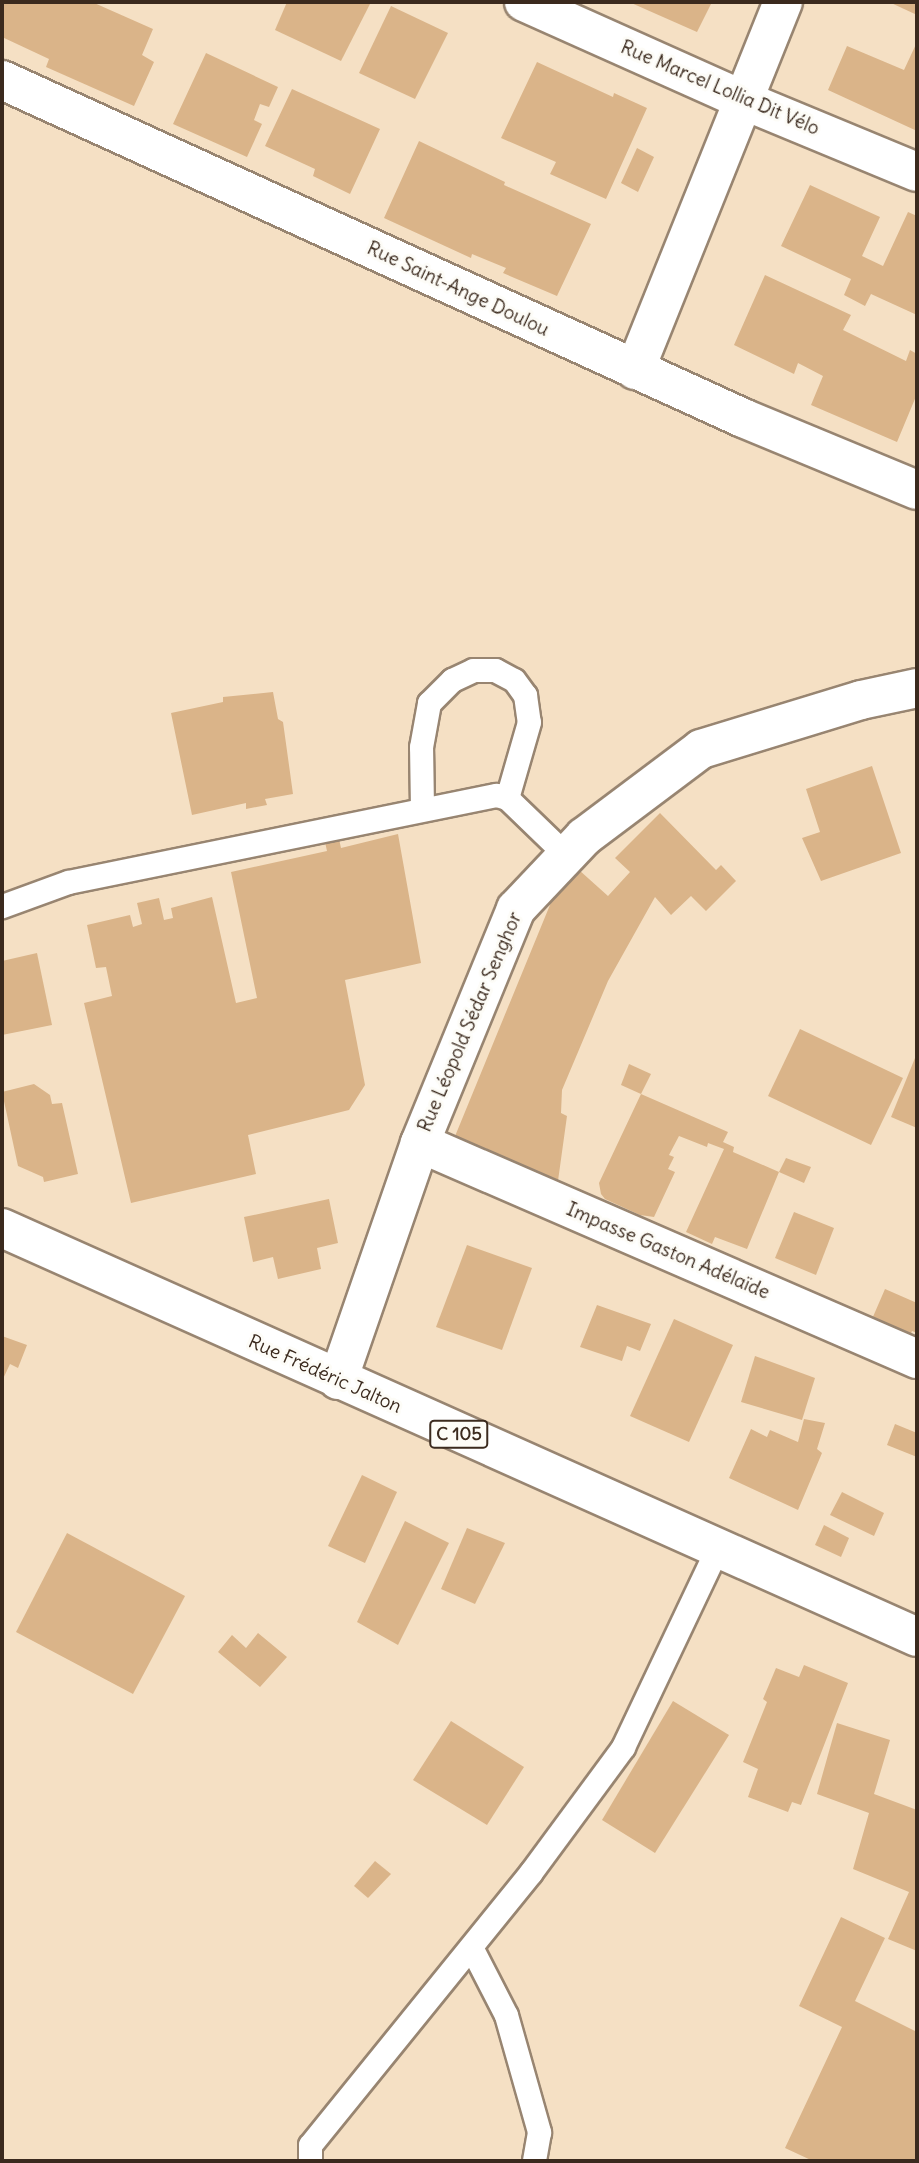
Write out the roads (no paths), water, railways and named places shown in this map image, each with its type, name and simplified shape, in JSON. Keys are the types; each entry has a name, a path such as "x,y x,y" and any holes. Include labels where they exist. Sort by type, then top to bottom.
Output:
{"street":[{"name":"Rue Marcel Lollia Dit Vélo","path":"524,2 743,100 917,172"},
{"path":"635,369 783,2"},
{"name":"Rue Saint-Ange Doulou","path":"2,80 635,369 917,490"},
{"name":"Rue Léopold Sédar Senghor","path":"338,1380 420,1143 516,909 584,837 701,749 861,700 917,688"},
{"name":"Impasse Gaston Adélaïde","path":"420,1143 917,1359"},
{"name":"Rue Frédéric Jalton","path":"2,1228 917,1637"}],"lane":[{"path":"422,808 421,747 429,703 452,680 473,670 495,670 514,680 525,695 528,722 508,798"},
{"path":"2,906 68,882 496,795 508,798 566,855"},
{"path":"310,2161 310,2146 531,1872 623,1747 717,1549"},
{"path":"471,1947 506,2015 539,2132 534,2161"}]}
